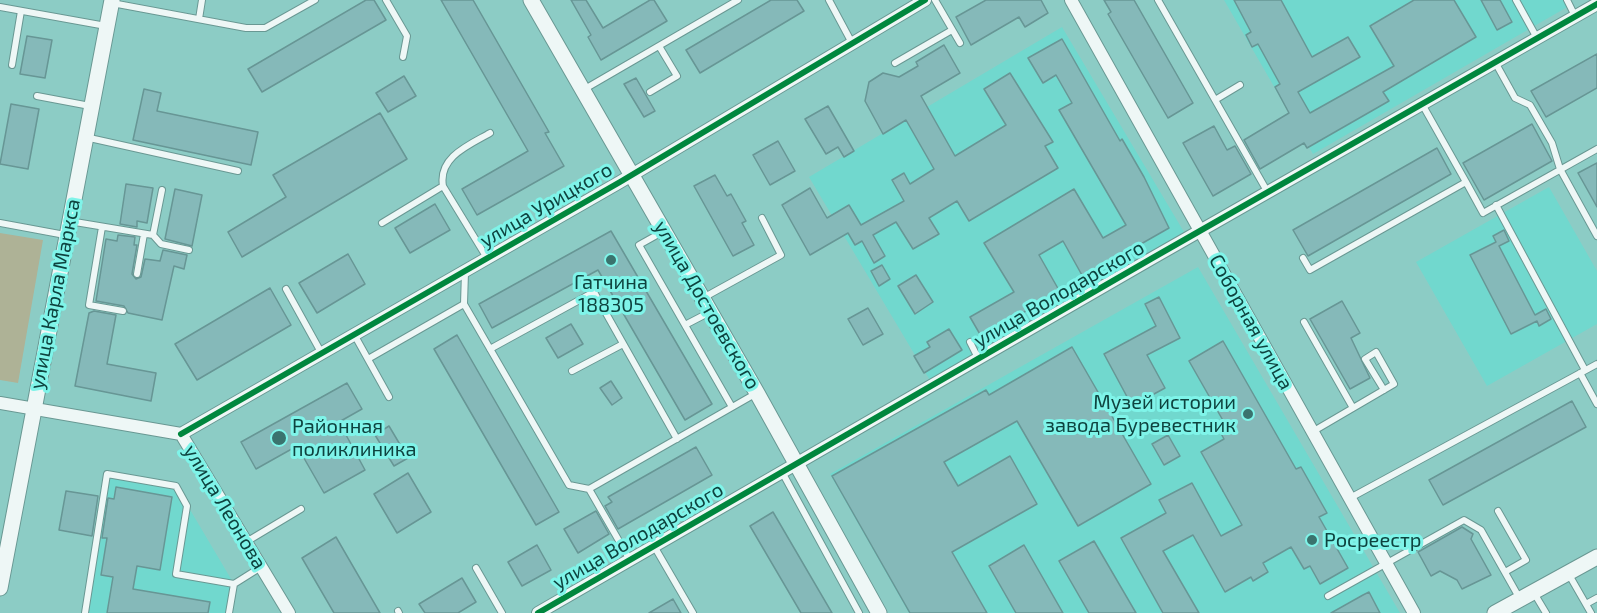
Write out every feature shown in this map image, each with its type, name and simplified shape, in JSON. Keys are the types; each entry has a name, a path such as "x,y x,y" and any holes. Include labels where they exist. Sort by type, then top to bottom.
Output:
{"street":[{"name":"улица Достоевского","path":"531,0 757,393 879,613"},
{"name":"улица Урицкого","path":"181,434 632,175 852,43 908,4 925,0"},
{"name":"Соборная улица","path":"1071,0 1414,613"},
{"name":"улица Карла Маркса","path":"0,584 112,1"},
{"name":"улица Володарского","path":"538,613 979,360 1199,230 1597,4"},
{"name":"улица Леонова","path":"0,403 181,434 289,613"},
{"path":"1495,613 1597,557"}],"lane":[{"path":"199,19 202,0"},
{"path":"112,1 246,28 265,28 315,0"},
{"path":"387,0 407,36 403,57"},
{"path":"583,90 738,0"},
{"path":"829,0 852,43"},
{"path":"934,0 960,43"},
{"path":"1158,0 1267,191"},
{"path":"1516,0 1537,38"},
{"path":"1567,0 1575,16"},
{"path":"0,7 107,26"},
{"path":"12,65 21,11"},
{"path":"895,63 952,30"},
{"path":"650,92 677,76 659,46"},
{"path":"1495,62 1515,98 1530,105 1552,143 1560,169 1597,236"},
{"path":"1215,100 1240,85"},
{"path":"38,96 91,106"},
{"path":"1421,104 1483,213 1597,149"},
{"path":"487,259 443,186 441,176 448,161 458,151 490,133"},
{"path":"85,137 238,171"},
{"path":"1303,258 1310,270 1466,182"},
{"path":"381,223 443,186"},
{"path":"153,235 162,190"},
{"path":"1496,205 1583,372 1597,404"},
{"path":"685,325 706,305 782,255 762,218"},
{"path":"0,224 67,228 102,227 153,235 161,244 189,250"},
{"path":"102,227 89,305 123,311"},
{"path":"664,231 639,245 732,407"},
{"path":"137,274 144,234"},
{"path":"465,272 464,304 569,485 589,489 757,393"},
{"path":"286,289 322,355"},
{"path":"490,349 594,292 677,439"},
{"path":"368,359 464,304"},
{"path":"1304,322 1353,408"},
{"path":"355,336 389,397"},
{"path":"970,342 979,360"},
{"path":"572,371 623,344"},
{"path":"1312,432 1384,390 1394,384 1376,352 1365,359 1384,390"},
{"path":"1349,498 1597,364"},
{"path":"782,471 859,613"},
{"path":"85,613 107,474 176,486 187,506 176,574 234,584 261,567"},
{"path":"589,489 630,560"},
{"path":"246,542 301,509"},
{"path":"1498,511 1526,560 1505,572"},
{"path":"1328,596 1464,520 1481,530 1505,572 1546,613"},
{"path":"654,546 693,613"},
{"path":"476,568 502,613"},
{"path":"1568,573 1591,613"},
{"path":"229,613 234,584"},
{"path":"1586,604 1597,598"}],"shaded area":[{"path":"1224,0 1566,0 1569,6 1313,154"},
{"path":"1062,27 1184,232 931,382 809,177"},
{"path":"1549,187 1597,271 1597,324 1487,386 1416,262"},
{"path":"1198,267 1400,613 909,613 830,474"},
{"path":"107,474 176,486 234,584 229,613 87,613"}],"green space":[{"path":"0,233 43,240 18,383 0,380"}],"building":[{"path":"366,0 374,0 386,20 262,92 248,69"},
{"path":"441,0 473,0 549,132 545,133 564,166 477,215 462,189 528,151"},
{"path":"571,0 586,0 603,28 650,0 654,0 667,21 601,60 588,37 591,35"},
{"path":"771,0 797,0 804,11 700,73 686,50"},
{"path":"986,0 1041,0 1048,13 1025,27 1019,17 971,45 956,17"},
{"path":"1104,0 1134,0 1193,103 1168,118 1108,14 1111,12"},
{"path":"1234,0 1281,0 1312,57 1348,37 1360,57 1298,92 1310,113 1394,66 1370,26 1414,0 1454,0 1476,37 1383,92 1389,101 1307,148 1304,143 1260,169 1244,140 1289,113 1275,87 1280,84 1258,44 1252,47 1246,35 1251,32"},
{"path":"1481,0 1500,0 1512,22 1497,30"},
{"path":"27,36 52,40 45,78 20,74"},
{"path":"1062,39 1120,141 1122,139 1144,177 1169,228 1083,277 1063,241 1039,255 1060,292 981,336 970,317 1014,292 984,243 1074,189 1103,238 1126,225 1059,110 1072,103 1056,75 1043,83 1028,58"},
{"path":"944,45 960,73 921,96 955,156 1006,125 984,89 1010,73 1053,142 1045,146 1058,168 969,221 957,201 929,218 939,234 913,249 896,222 873,235 885,256 874,263 862,241 855,245 848,233 810,255 782,205 810,188 827,218 849,205 861,225 904,201 892,180 904,173 910,184 934,169 906,120 883,134 865,101 869,82 883,73 899,77 918,66 916,62"},
{"path":"1597,54 1597,88 1546,117 1531,91"},
{"path":"404,76 416,96 388,112 376,93"},
{"path":"636,78 655,111 644,117 624,84"},
{"path":"144,89 161,93 157,111 258,132 251,165 133,140"},
{"path":"11,104 39,109 28,169 0,164"},
{"path":"828,106 854,151 844,157 838,147 826,154 805,119"},
{"path":"380,113 407,159 242,257 228,232 286,197 273,175"},
{"path":"1532,124 1552,161 1484,200 1463,163"},
{"path":"1214,126 1227,150 1235,146 1251,174 1213,196 1183,143"},
{"path":"778,141 795,171 770,185 753,155"},
{"path":"1437,148 1451,174 1308,256 1293,230"},
{"path":"1597,163 1597,207 1578,173"},
{"path":"715,175 727,196 731,194 746,221 742,223 754,245 733,256 694,186"},
{"path":"126,184 153,188 147,223 137,221 137,227 120,224"},
{"path":"175,189 202,195 192,246 165,239"},
{"path":"435,204 450,230 410,253 395,228"},
{"path":"1504,230 1509,241 1499,246 1535,315 1546,309 1551,319 1539,326 1537,321 1511,334 1470,255 1496,242 1493,236"},
{"path":"611,231 712,404 685,420 598,270 492,328 479,304"},
{"path":"118,235 135,237 134,245 137,245 132,274 136,279 141,277 145,259 160,261 163,250 187,255 184,269 174,266 162,320 128,313 124,306 96,301 106,239 117,241"},
{"path":"348,254 365,284 317,313 299,283"},
{"path":"882,265 890,279 879,286 871,271"},
{"path":"916,275 933,302 915,314 898,286"},
{"path":"270,288 291,325 197,380 175,344"},
{"path":"1159,297 1180,338 1147,355 1165,388 1132,406 1104,354 1156,326 1145,304"},
{"path":"1342,301 1360,333 1351,338 1370,378 1350,389 1310,319"},
{"path":"868,308 883,334 863,345 848,319"},
{"path":"94,311 116,315 107,364 156,373 151,401 75,386 89,313"},
{"path":"571,324 583,344 558,358 546,338"},
{"path":"949,329 962,350 924,373 914,356 930,347 927,342"},
{"path":"457,335 559,512 536,525 434,349"},
{"path":"1223,341 1296,469 1301,467 1327,513 1319,517 1348,568 1320,584 1310,566 1304,569 1291,547 1263,563 1268,572 1253,581 1251,577 1225,592 1193,535 1163,551 1199,613 1163,613 1121,538 1166,513 1159,500 1192,483 1221,536 1242,525 1201,452 1224,439 1218,428 1225,424 1189,361"},
{"path":"1072,347 1151,484 1078,526 1017,421 944,462 958,486 1010,456 1037,504 952,552 987,613 910,613 832,476 986,390 989,395"},
{"path":"611,381 622,398 612,405 600,388"},
{"name":"Районная поликлиника","path":"347,383 362,409 339,422 365,470 324,493 297,446 256,469 241,442"},
{"path":"1572,401 1586,427 1443,505 1429,480"},
{"path":"389,426 408,458 394,466 375,435"},
{"path":"1168,435 1180,456 1164,465 1152,444"},
{"path":"696,447 712,475 618,529 605,506 612,502 608,497"},
{"path":"408,473 431,512 397,533 374,494"},
{"path":"116,487 172,497 160,570 137,566 133,589 210,602 208,613 107,613 113,577 101,575 107,538 102,538 108,498 114,499"},
{"path":"66,491 98,496 92,536 59,530"},
{"path":"596,511 609,534 578,553 564,529"},
{"path":"773,512 832,613 801,613 750,526"},
{"path":"1462,527 1473,534 1471,539 1491,575 1462,589 1457,580 1440,571 1431,576 1418,552"},
{"path":"336,537 380,613 334,613 302,558"},
{"path":"1094,541 1136,613 1089,613 1059,561"},
{"path":"537,545 551,570 522,586 508,562"},
{"path":"1024,545 1063,613 1016,613 989,566"},
{"path":"462,578 476,602 458,613 425,613 419,604"},
{"path":"1369,592 1380,613 1331,613 1363,595"},
{"path":"673,599 681,613 649,613"}],"cycle path":[{"path":"181,434 620,182 925,0"},
{"path":"538,613 1597,4"}],"place":[{"name":"Гатчина 188305","path":"611,260"},
{"name":"Музей истории завода Буревестник","path":"1248,414"},
{"name":"Районная поликлиника","path":"279,438"},
{"name":"Росреестр","path":"1312,540"}]}
